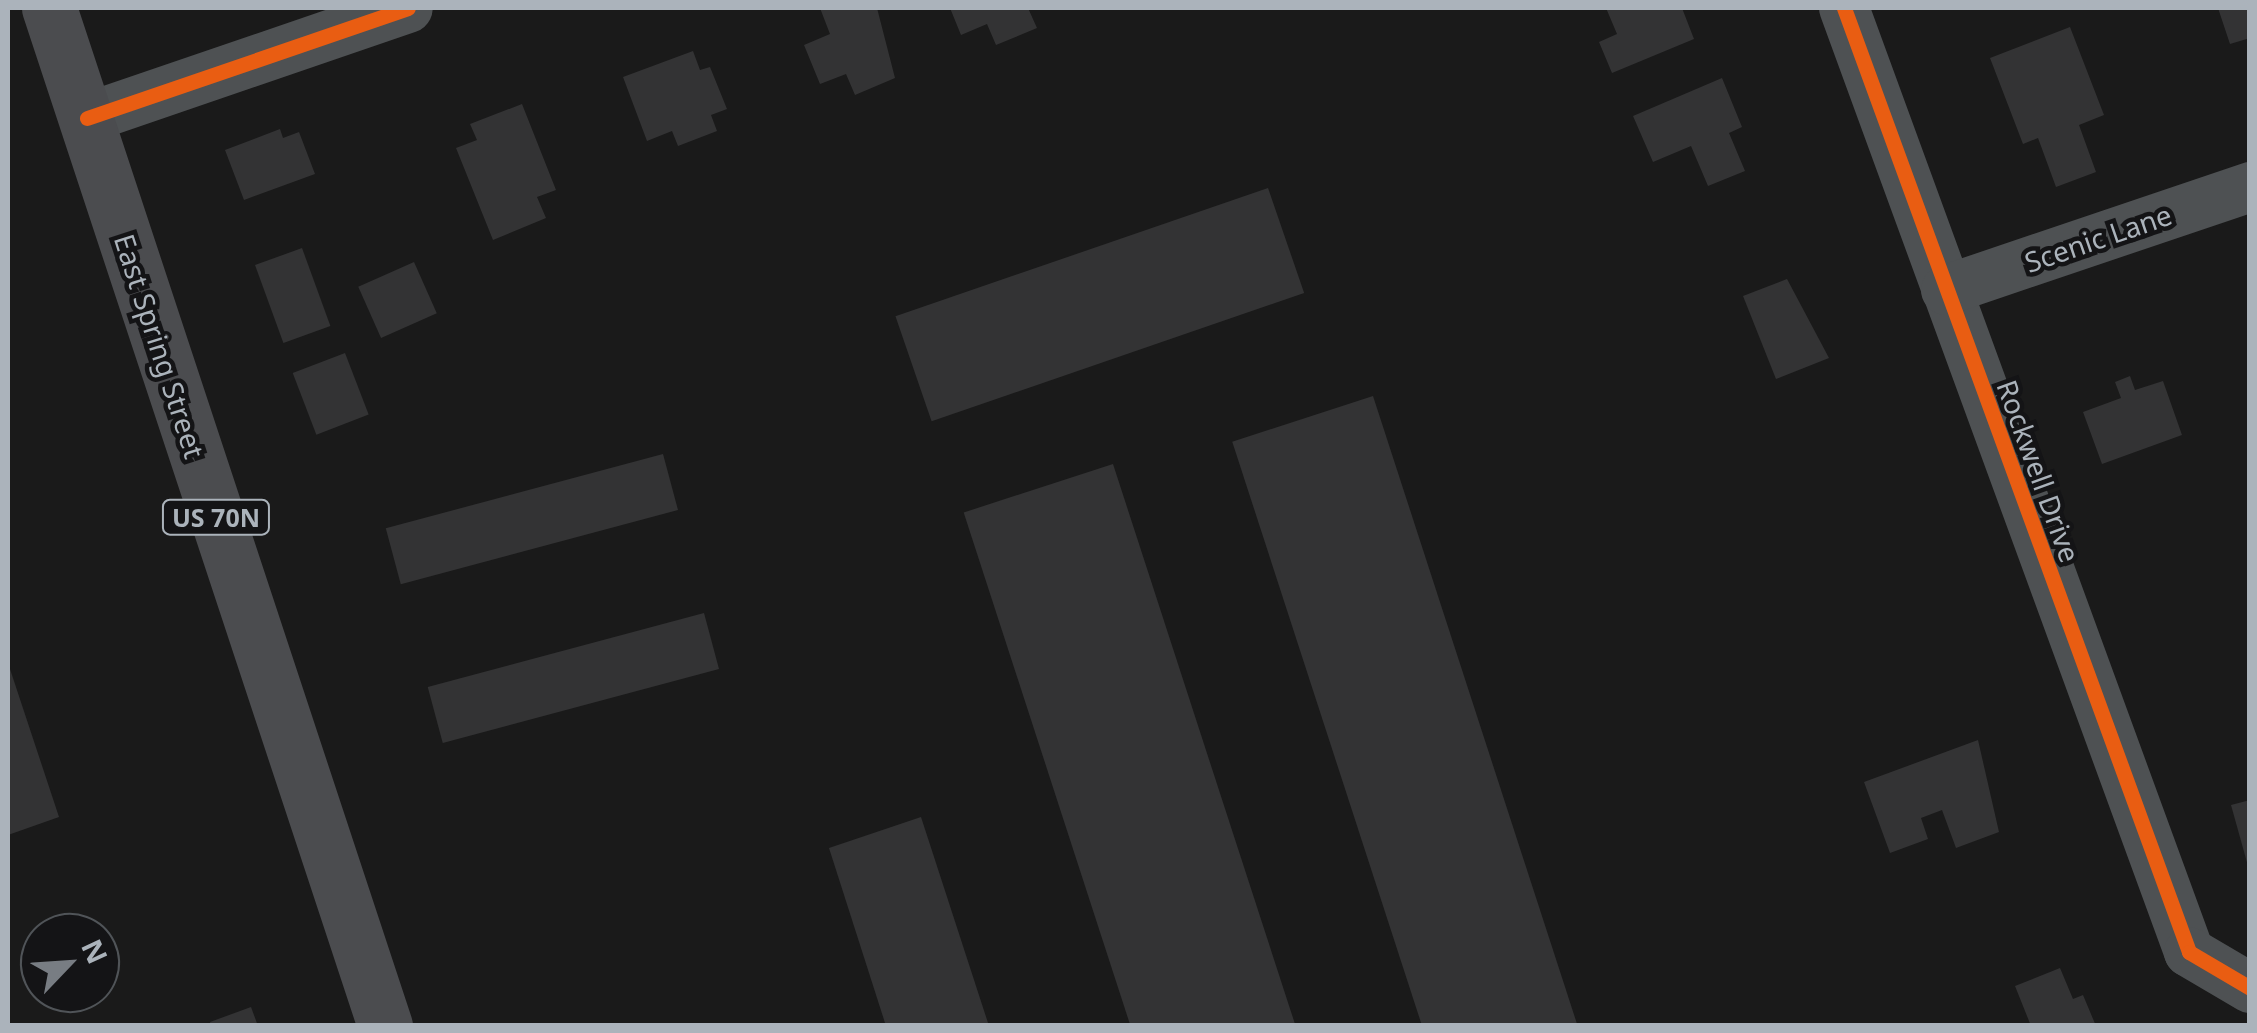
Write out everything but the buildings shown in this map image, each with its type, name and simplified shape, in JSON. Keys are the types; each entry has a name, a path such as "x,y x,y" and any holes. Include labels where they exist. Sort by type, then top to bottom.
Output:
{"main road":[{"name":"East Spring Street","path":"49,8 385,1026"}],"street":[{"path":"87,118 408,8"},
{"name":"Rockwell Drive","path":"1844,8 2189,952 2250,988"},
{"name":"Scenic Lane","path":"1946,290 2250,187"}],"cycle path":[{"path":"87,118 408,8"},
{"path":"1844,8 2189,952 2250,988"}]}
